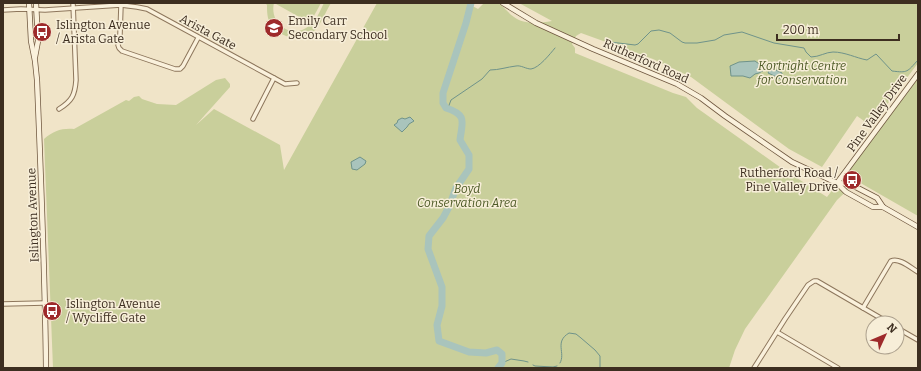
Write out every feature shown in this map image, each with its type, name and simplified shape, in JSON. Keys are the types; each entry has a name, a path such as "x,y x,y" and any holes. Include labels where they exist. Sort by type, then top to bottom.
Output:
{"main road":[{"name":"Islington Avenue","path":"29,3 31,41 37,80 41,166 46,368"},
{"name":"Islington Avenue","path":"35,61 38,41 36,3"},
{"name":"Rutherford Road","path":"503,3 536,23 677,84 701,98 792,162 837,183 846,192 873,207 883,207"},
{"name":"Pine Valley Drive","path":"837,183 918,74"},
{"name":"Rutherford Road","path":"837,183 850,184 877,198 883,207 918,227"}],"street":[{"name":"Arista Gate","path":"3,10 45,10 74,5 121,5 147,9 285,84 297,83"},
{"path":"59,109 67,104 73,97 76,86 74,5"},
{"path":"121,5 118,45 122,51 175,69 180,69 198,38"},
{"path":"253,119 274,78"},
{"path":"863,308 889,264 894,260 898,260 918,272"},
{"path":"754,368 808,285 814,281 817,281 875,315"},
{"path":"3,309 3,304 44,303"},
{"path":"777,332 838,368"},
{"path":"905,333 918,340"}],"green space":[{"path":"267,3 274,3 273,11 275,17 283,28 296,31 302,30 314,21 324,3 331,3 315,30 309,35 296,38 288,37 282,34 271,25 268,18"},
{"path":"321,3 310,23 276,4"},
{"name":"Boyd Conservation Area","path":"377,3 467,3 478,9 484,3 499,3 518,20 532,23 552,21 519,3 918,3 918,63 871,126 857,116 822,167 789,149 691,77 653,59 581,33 576,36 572,44 575,48 575,53 686,97 697,108 784,170 827,197 918,78 918,216 857,181 837,200 745,329 735,350 729,368 53,368 44,139 58,131 74,129 134,97 139,96 142,99 157,104 176,105 216,80 225,78 230,84 230,87 196,125 214,109 280,145 284,170"}],"water":[{"path":"755,61 762,66 766,65 782,73 781,79 768,73 769,71 766,69 750,78 743,76 731,76 730,66 739,62"},
{"path":"410,117 414,121 402,132 394,125 402,118 405,119"},
{"path":"360,157 366,161 365,164 357,170 352,169 351,162"}],"waterway":[{"path":"471,3 443,93 443,103 446,108 458,113 461,116 462,124 460,140 469,155 469,169 456,188 443,218 429,236 428,249 442,287 442,306 437,325 439,341 469,352 486,353 497,350 502,354 502,363 498,368"},
{"path":"610,42 635,45 638,44 651,31 659,30 670,33 685,43 715,40 724,35 742,32 774,43 804,48 811,57 833,52 867,60 876,54 892,71 907,71 918,60"},
{"path":"448,108 451,100 482,79 490,70 518,66 529,69 534,68 555,48"},
{"path":"560,363 562,355 562,340 569,333 576,334 595,350 600,356 600,368"},
{"path":"502,363 511,359 528,362"},
{"path":"533,365 557,366"}],"place":[{"name":"Emily Carr Secondary School","path":"274,28"},
{"name":"Islington Avenue / Arista Gate","path":"42,32"},
{"name":"Rutherford Road / Pine Valley Drive","path":"852,180"},
{"name":"Islington Avenue / Wycliffe Gate","path":"52,311"}],"park label":[{"name":"Kortright Centre for Conservation","path":"802,73"}]}
